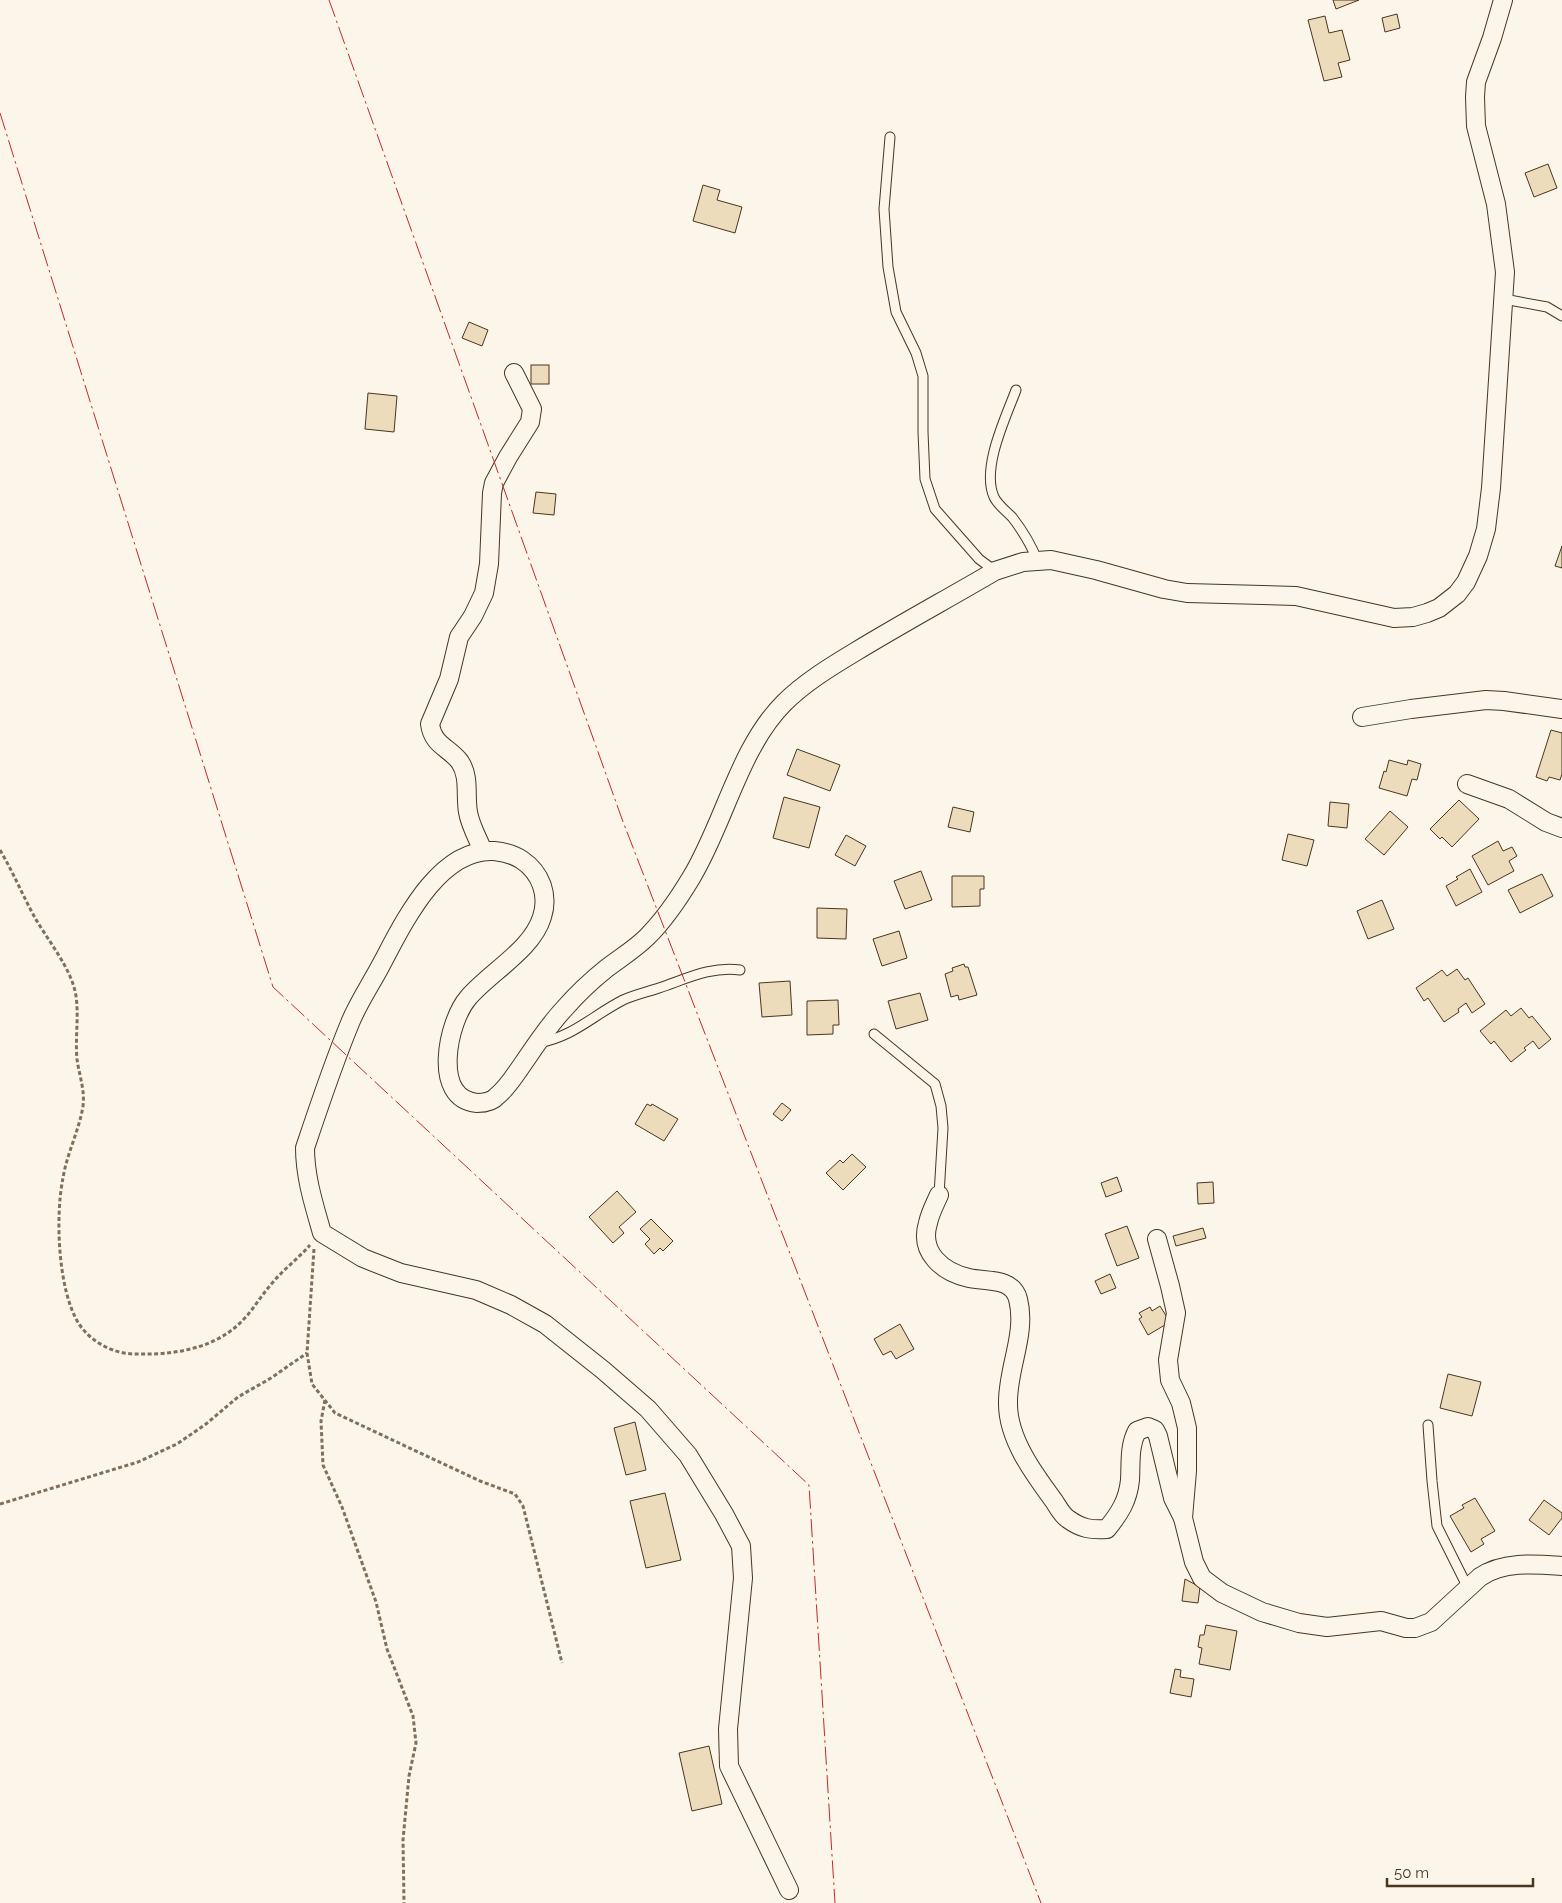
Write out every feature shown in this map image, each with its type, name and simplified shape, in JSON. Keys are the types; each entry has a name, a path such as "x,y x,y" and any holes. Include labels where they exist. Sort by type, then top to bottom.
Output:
{"street":[{"path":"789,1890 729,1766 728,1729 743,1578 741,1546 688,1455 648,1409 545,1324 511,1305 476,1290 401,1273 363,1258 322,1233 308,1182 304,1148 351,1020 399,932 424,892 450,866 462,858 483,851 508,853 519,858 531,867 542,885 545,905 540,925 518,952 468,998 455,1023 447,1052 451,1084 456,1092 472,1102 483,1103 494,1100 507,1086 565,1007 607,968 648,937 662,920 689,883 701,862 752,750 766,725 785,702 824,671 995,571 1023,562 1037,560 1070,563 1164,589 1187,593 1296,596 1394,618 1413,617 1439,608 1457,594 1466,582 1478,556 1486,529 1491,488 1505,272 1503,245 1496,204 1476,126 1475,96 1476,82 1503,0"},
{"path":"483,851 468,812 467,786 460,762 438,743 431,731 430,724 449,679 460,637 484,593 489,564 494,483 530,422 532,409 514,373"},
{"path":"1362,717 1486,700 1562,709"},
{"path":"1467,784 1509,799 1546,822 1562,828"},
{"path":"939,1194 927,1224 926,1245 934,1260 951,1271 969,1278 1000,1282 1012,1287 1018,1298 1020,1324 1017,1350 1009,1387 1010,1426 1030,1470 1067,1519 1088,1530 1107,1529 1122,1510 1130,1483 1132,1440 1137,1431 1148,1427 1155,1430 1158,1436 1173,1498 1182,1518 1194,1562 1202,1578 1222,1593 1262,1612 1299,1623 1327,1627 1380,1621 1406,1628 1415,1628 1431,1622 1489,1571 1500,1567 1562,1566"},
{"path":"1157,1239 1176,1313 1168,1360 1170,1380 1182,1403 1187,1428 1187,1471 1182,1518"}],"lane":[{"path":"890,137 884,209 888,267 896,312 916,353 923,376 925,479 935,509 979,559 995,571"},
{"path":"1504,299 1548,307 1562,316"},
{"path":"1016,390 998,437 992,462 990,482 994,498 1024,534 1037,560"},
{"path":"538,1043 555,1040 572,1032 623,1000 707,971 726,968 740,970"},
{"path":"874,1034 935,1084 941,1106 943,1128 939,1194"},
{"path":"1428,1425 1437,1526 1468,1588"}],"path":[{"path":"0,850 34,915 70,975 76,998 77,1060 83,1091 83,1105 62,1179 58,1228 60,1253 70,1307 80,1325 94,1341 112,1351 134,1354 163,1354 199,1347 222,1338 242,1322 274,1281 314,1241 307,1353 312,1384 335,1413 480,1481 515,1494 523,1506 562,1664"},
{"path":"0,1504 138,1462 177,1444 238,1398 307,1353"},
{"path":"325,1400 322,1421 323,1465 342,1507 376,1602 387,1649 413,1716 416,1743 409,1776 403,1840 404,1903"}],"building":[{"path":"1333,0 1359,0 1336,9"},
{"path":"1397,14 1400,28 1385,32 1382,18"},
{"path":"1325,16 1329,33 1342,30 1350,60 1338,63 1342,77 1324,81 1308,20"},
{"path":"1548,164 1557,188 1534,197 1525,173"},
{"path":"703,185 720,190 717,200 742,207 735,233 693,221"},
{"path":"469,322 488,330 482,346 462,338"},
{"path":"531,365 549,365 549,384 531,384"},
{"path":"368,393 397,396 394,432 365,429"},
{"path":"536,492 556,494 554,515 533,513"},
{"path":"1562,546 1562,568 1555,566"},
{"path":"1551,730 1562,733 1562,774 1560,780 1549,777 1547,781 1536,777"},
{"path":"797,749 840,765 830,791 787,775"},
{"path":"1389,760 1407,765 1408,760 1421,764 1417,780 1412,779 1407,796 1379,788"},
{"path":"784,797 820,807 809,848 773,838"},
{"path":"1459,800 1479,819 1452,847 1430,829"},
{"path":"1330,802 1349,804 1347,828 1328,826"},
{"path":"953,807 974,812 970,832 948,827"},
{"path":"1390,811 1408,827 1384,855 1365,839"},
{"path":"1288,834 1314,840 1307,866 1282,860"},
{"path":"846,835 866,846 855,866 835,855"},
{"path":"1498,841 1503,851 1512,847 1517,856 1509,861 1514,871 1488,885 1472,856"},
{"path":"1470,869 1482,892 1456,906 1446,886 1458,879 1456,877"},
{"path":"921,871 932,900 905,909 894,881"},
{"path":"1542,874 1553,896 1520,913 1508,890"},
{"path":"952,876 984,876 984,889 980,889 980,906 952,907"},
{"path":"1382,900 1394,929 1368,939 1357,911"},
{"path":"817,908 847,909 846,939 817,938"},
{"path":"899,931 907,958 882,966 873,939"},
{"path":"964,964 965,967 968,967 977,995 959,1000 958,995 951,997 945,974 953,971 952,968"},
{"path":"1457,969 1465,980 1468,978 1485,1004 1472,1013 1466,1003 1458,1009 1459,1012 1444,1022 1428,998 1424,1001 1416,988 1442,970 1447,976"},
{"path":"790,981 792,1015 762,1017 759,983"},
{"path":"920,993 928,1020 896,1029 888,1001"},
{"path":"838,1000 839,1025 833,1025 833,1034 807,1035 807,1001"},
{"path":"1521,1008 1529,1018 1532,1016 1551,1039 1539,1049 1533,1041 1524,1048 1526,1050 1511,1062 1494,1041 1491,1044 1480,1031 1506,1010 1511,1016"},
{"path":"782,1103 791,1110 782,1121 773,1114"},
{"path":"647,1104 651,1106 652,1104 678,1119 664,1141 635,1124"},
{"path":"852,1154 866,1167 843,1190 826,1173 840,1160 843,1163"},
{"path":"1117,1177 1122,1191 1106,1197 1101,1183"},
{"path":"1213,1182 1214,1203 1198,1204 1197,1183"},
{"path":"617,1191 636,1212 619,1227 624,1233 613,1243 589,1217"},
{"path":"651,1219 673,1241 663,1251 660,1248 654,1254 645,1244 650,1239 640,1229"},
{"path":"1127,1226 1139,1258 1117,1266 1105,1234"},
{"path":"1203,1228 1206,1238 1176,1246 1173,1236"},
{"path":"1110,1274 1116,1288 1101,1294 1095,1281"},
{"path":"1160,1306 1170,1322 1148,1335 1139,1319 1142,1317 1139,1313 1150,1307 1152,1311"},
{"path":"900,1324 914,1349 896,1359 891,1351 883,1355 874,1339"},
{"path":"1448,1374 1481,1382 1472,1416 1440,1408"},
{"path":"635,1422 646,1470 626,1475 614,1428"},
{"path":"665,1493 681,1560 646,1568 630,1501"},
{"path":"1475,1498 1495,1531 1481,1539 1484,1544 1471,1552 1450,1516 1464,1508 1462,1505"},
{"path":"1544,1500 1562,1513 1562,1518 1549,1535 1529,1520"},
{"path":"1185,1579 1200,1587 1198,1603 1182,1601"},
{"path":"1206,1625 1237,1631 1230,1670 1199,1664 1202,1648 1198,1647 1200,1635 1204,1635"},
{"path":"1175,1669 1181,1670 1180,1677 1194,1679 1191,1697 1170,1693"},
{"path":"709,1746 722,1804 692,1811 679,1753"}],"power":[{"path":"329,0 622,819 1041,1903"},
{"path":"0,113 273,987 809,1485 835,1903"}]}
